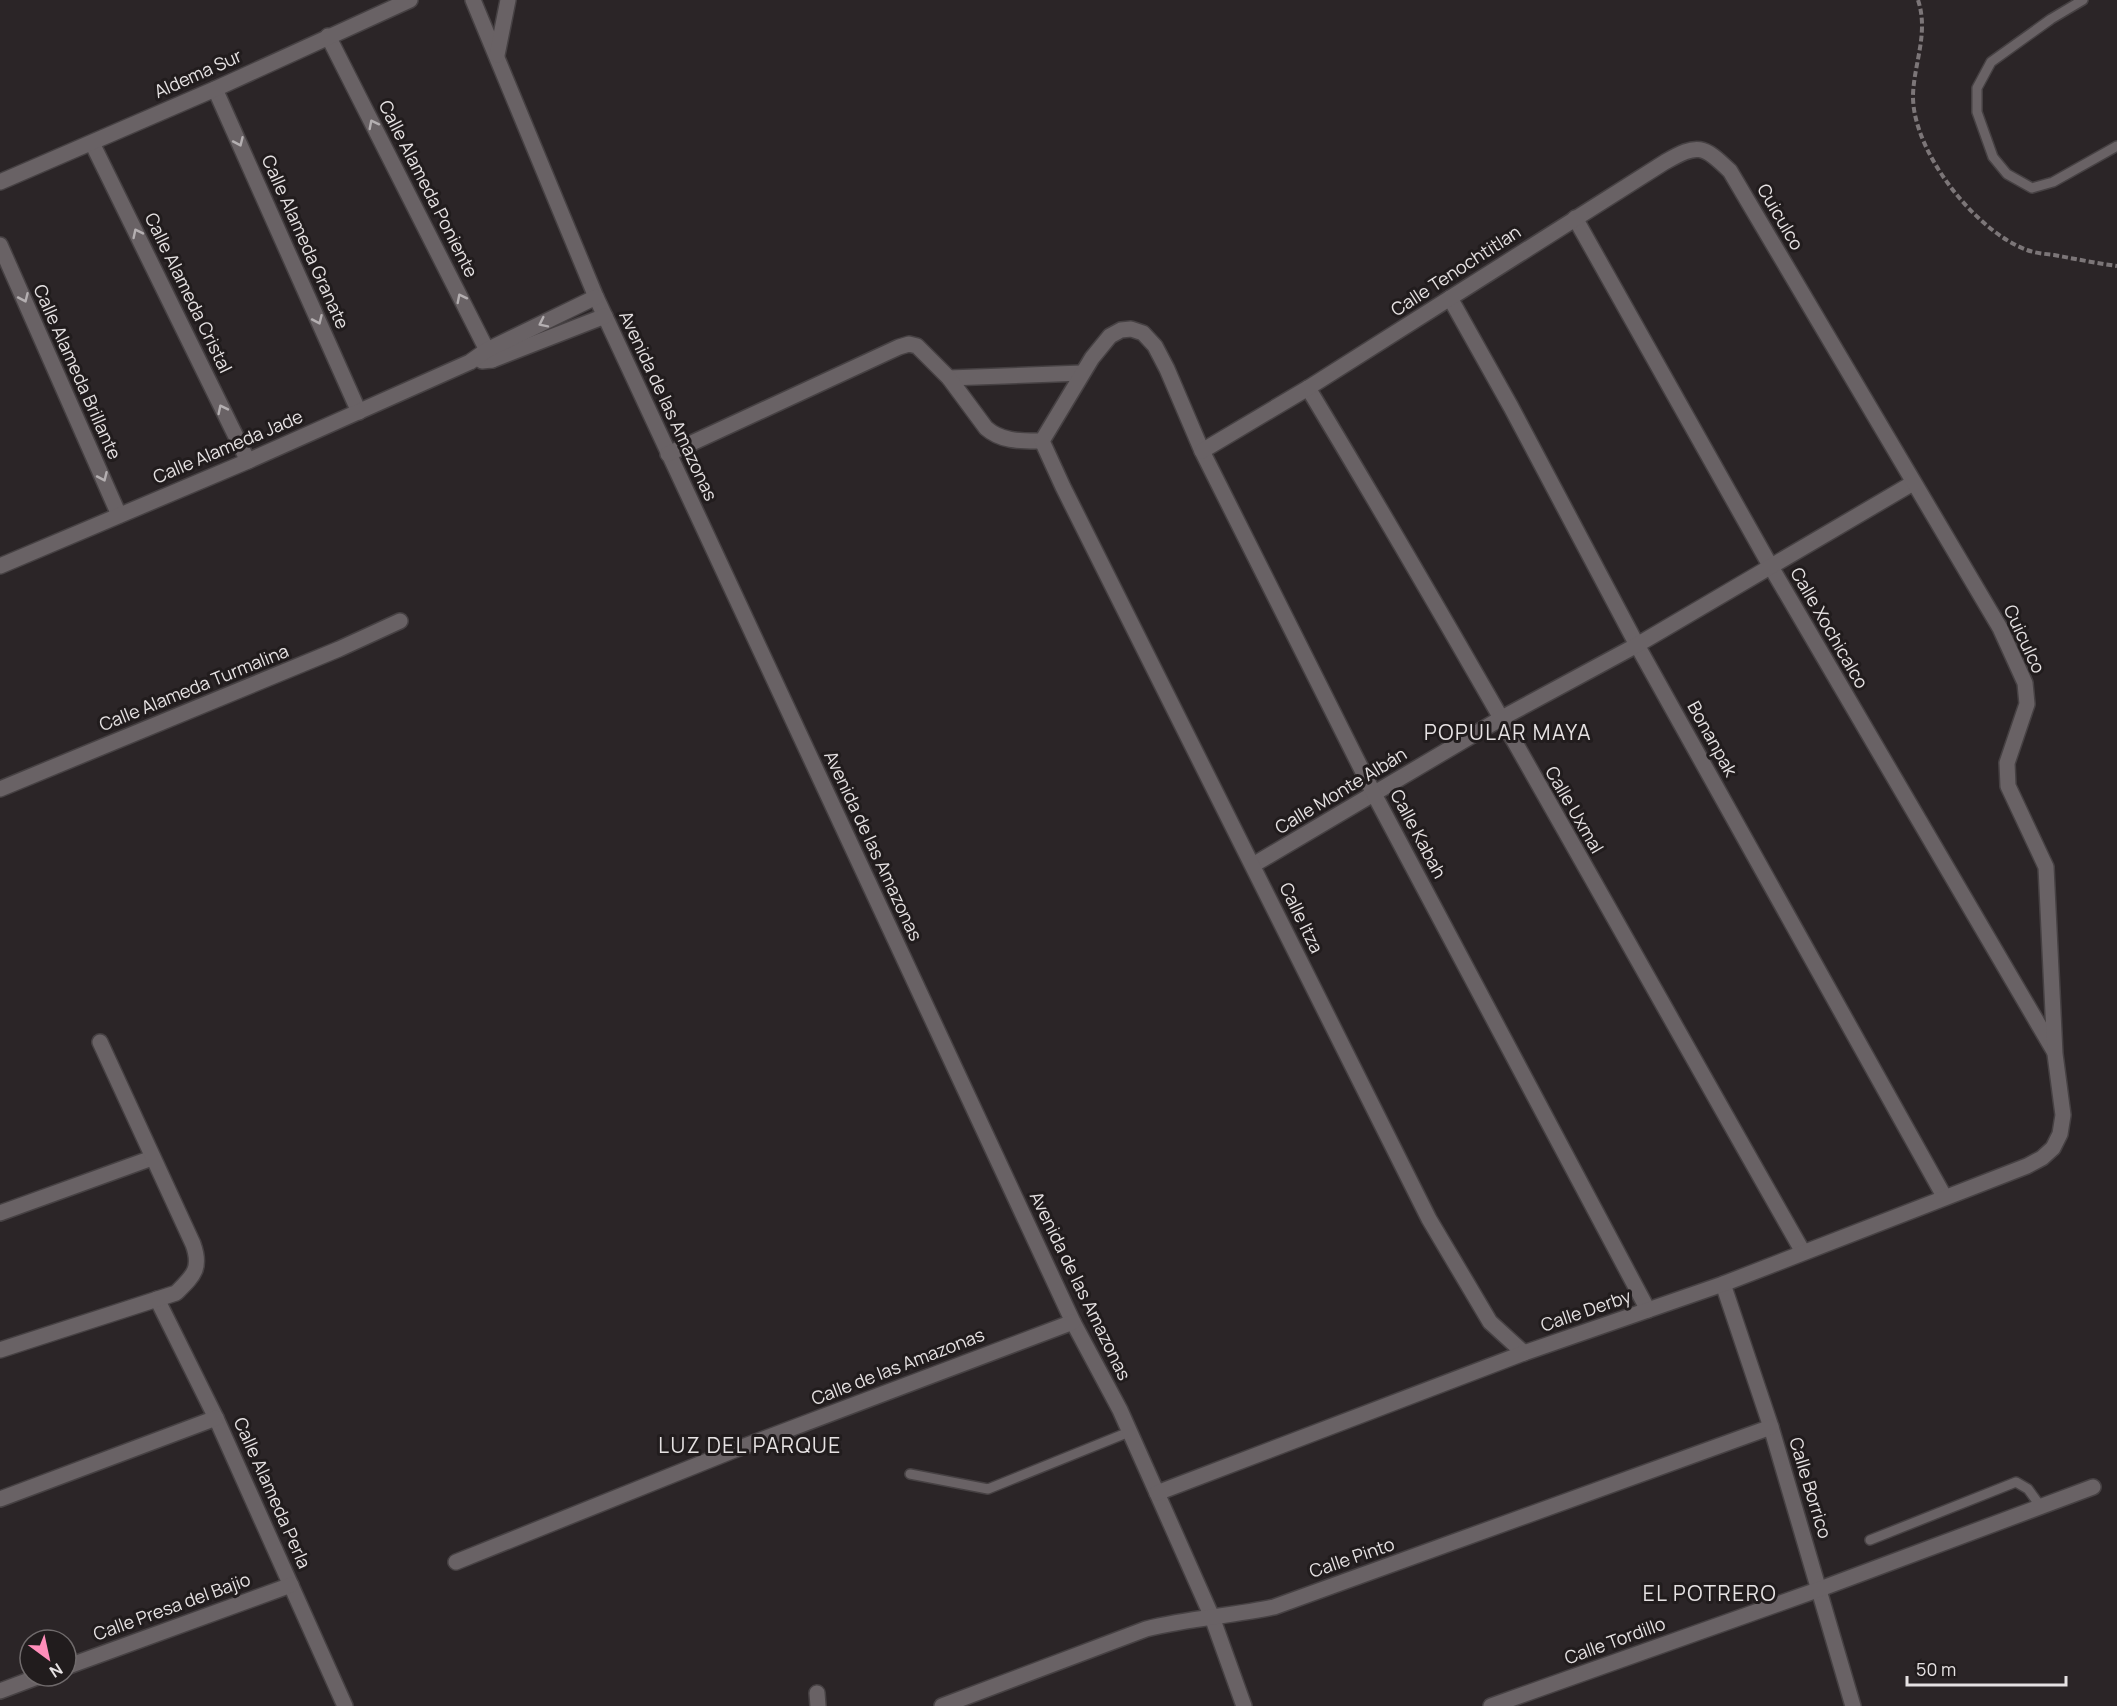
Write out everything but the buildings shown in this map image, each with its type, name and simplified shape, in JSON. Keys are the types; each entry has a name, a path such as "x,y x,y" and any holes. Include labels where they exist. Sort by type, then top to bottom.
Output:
{"street":[{"name":"Aldema Sur","path":"0,182 215,89 410,0"},
{"name":"Avenida de las Amazonas","path":"473,0 596,297 1073,1322 1129,1432 1212,1617 1244,1706"},
{"path":"497,55 508,0"},
{"name":"Calle Alameda Poniente","path":"328,36 489,355"},
{"name":"Calle Alameda Granate","path":"215,89 359,412"},
{"name":"Calle Alameda Cristal","path":"92,143 248,461"},
{"name":"Calle Tenochtitlan","path":"1202,451 1308,388 1685,150 1697,149 1710,152 1730,171"},
{"name":"Cuiculco","path":"1730,171 2000,628 2025,683 2028,704 2007,763 2008,786 2046,867 2055,1054 2063,1115 2060,1134 2054,1148 2027,1166"},
{"name":"Calle Xochicalco","path":"1575,218 1771,567 2055,1054"},
{"name":"Calle Alameda Brillante","path":"0,245 119,514"},
{"name":"Calle Alameda Jade","path":"489,355 596,297"},
{"name":"Bonanpak","path":"1450,298 1511,407 1637,645 1944,1196"},
{"name":"Calle Alameda Jade","path":"0,566 248,461 470,362 605,316"},
{"name":"Calle Kabah","path":"1082,373 1110,336 1121,330 1131,329 1143,333 1155,346 1202,451 1374,794 1648,1310"},
{"path":"668,454 899,347 909,345 917,346 949,378 986,428 1002,439 1042,441 1082,373"},
{"path":"949,378 1082,373"},
{"name":"Calle Uxmal","path":"1308,388 1366,485 1803,1252"},
{"name":"Calle Itza","path":"1042,441 1430,1219 1490,1322 1524,1353"},
{"path":"1771,567 1913,483"},
{"name":"Calle Monte Albán","path":"1253,865 1500,719 1637,645 1771,567"},
{"name":"Calle Alameda Turmalina","path":"0,788 339,649 400,621"},
{"path":"0,1350 176,1293 197,1268 197,1257 193,1244 100,1042"},
{"path":"0,1214 152,1158"},
{"name":"Calle Derby","path":"1157,1493 1524,1353 1723,1284 1944,1196 2027,1166"},
{"name":"Calle Borrico","path":"1723,1284 1771,1428 1853,1706"},
{"name":"Calle Alameda Perla","path":"157,1299 216,1418 345,1706"},
{"name":"Calle de las Amazonas","path":"456,1562 737,1449 1073,1322"},
{"path":"0,1499 216,1418"},
{"name":"Calle Pinto","path":"942,1706 1146,1629 1179,1621 1239,1615 1274,1606 1771,1428"},
{"name":"Calle Tordillo","path":"1491,1706 1820,1589 2093,1487"},
{"name":"Calle Presa del Bajio","path":"78,1663 291,1585"},
{"path":"0,1690 18,1684"}],"lane":[{"path":"2083,0 2051,19 1991,62 1977,88 1977,112 1994,157 2007,174 2032,188 2053,182 2117,146"},
{"path":"910,1474 988,1489 1129,1432"},
{"path":"1870,1540 2016,1482 2028,1489 2041,1507"}],"path":[{"path":"1918,0 1923,33 1913,94 1915,114 1922,139 1958,197 2000,237 2028,251 2117,267"}],"district":[{"name":"POPULAR MAYA","path":"1508,733"},
{"name":"LUZ DEL PARQUE","path":"750,1446"},
{"name":"EL POTRERO","path":"1710,1594"}]}
